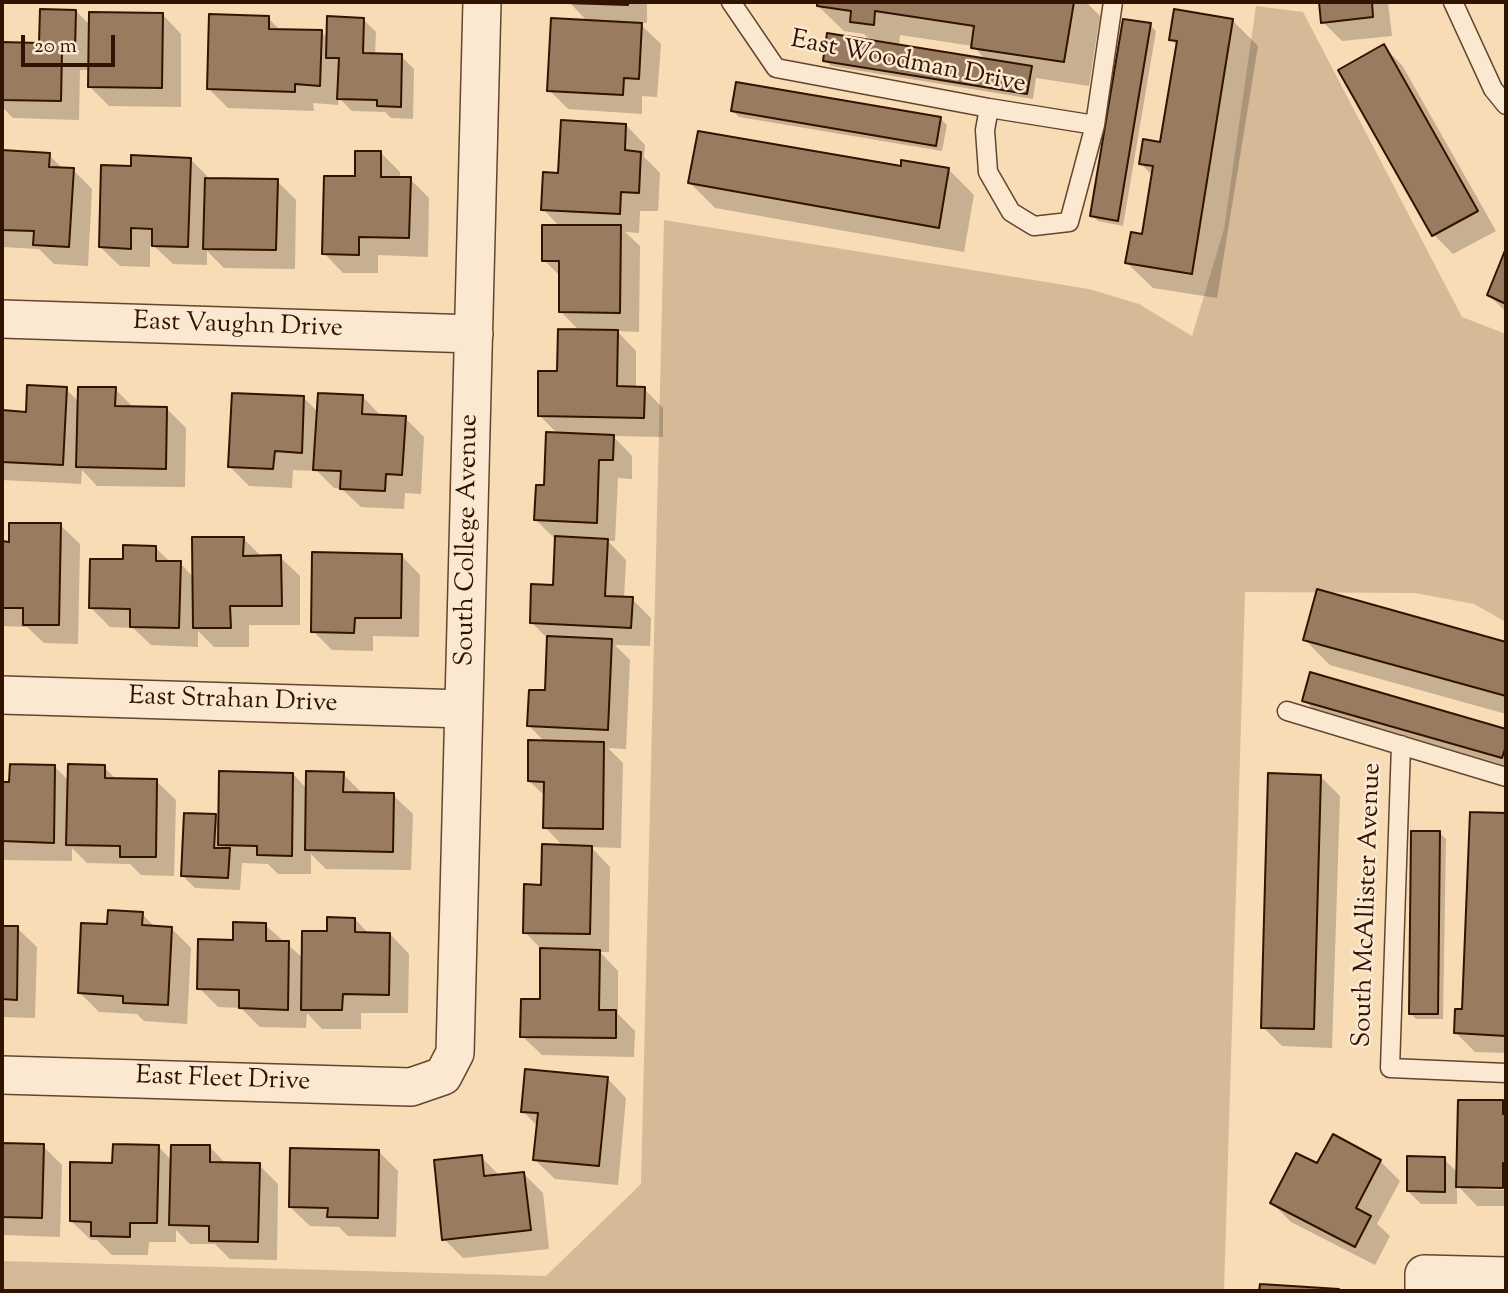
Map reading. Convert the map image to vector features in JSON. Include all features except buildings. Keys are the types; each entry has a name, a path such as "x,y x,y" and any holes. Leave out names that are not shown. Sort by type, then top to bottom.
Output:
{"street":[{"name":"South College Avenue","path":"443,1076 455,1053 482,2"},
{"name":"East Vaughn Drive","path":"2,319 474,334"},
{"name":"East Strahan Drive","path":"2,695 464,709"},
{"name":"East Fleet Drive","path":"2,1075 411,1087 443,1076"},
{"path":"1424,1282 1506,1276"}],"lane":[{"path":"989,108 985,130 988,172 1012,212 1034,226 1069,222 1095,125 1113,2"},
{"path":"1453,2 1493,89 1506,105"},
{"name":"East Woodman Drive","path":"734,7 776,68 1095,125"},
{"path":"1287,711 1506,778"},
{"name":"South McAllister Avenue","path":"1401,745 1390,1068 1506,1073"}],"shaded area":[{"path":"1256,6 1303,12 1462,317 1506,334 1506,622 1474,604 1415,593 1245,592 1224,1291 2,1291 2,1261 546,1276 641,1184 664,220 1089,289 1139,304 1192,336 1224,229"}]}
